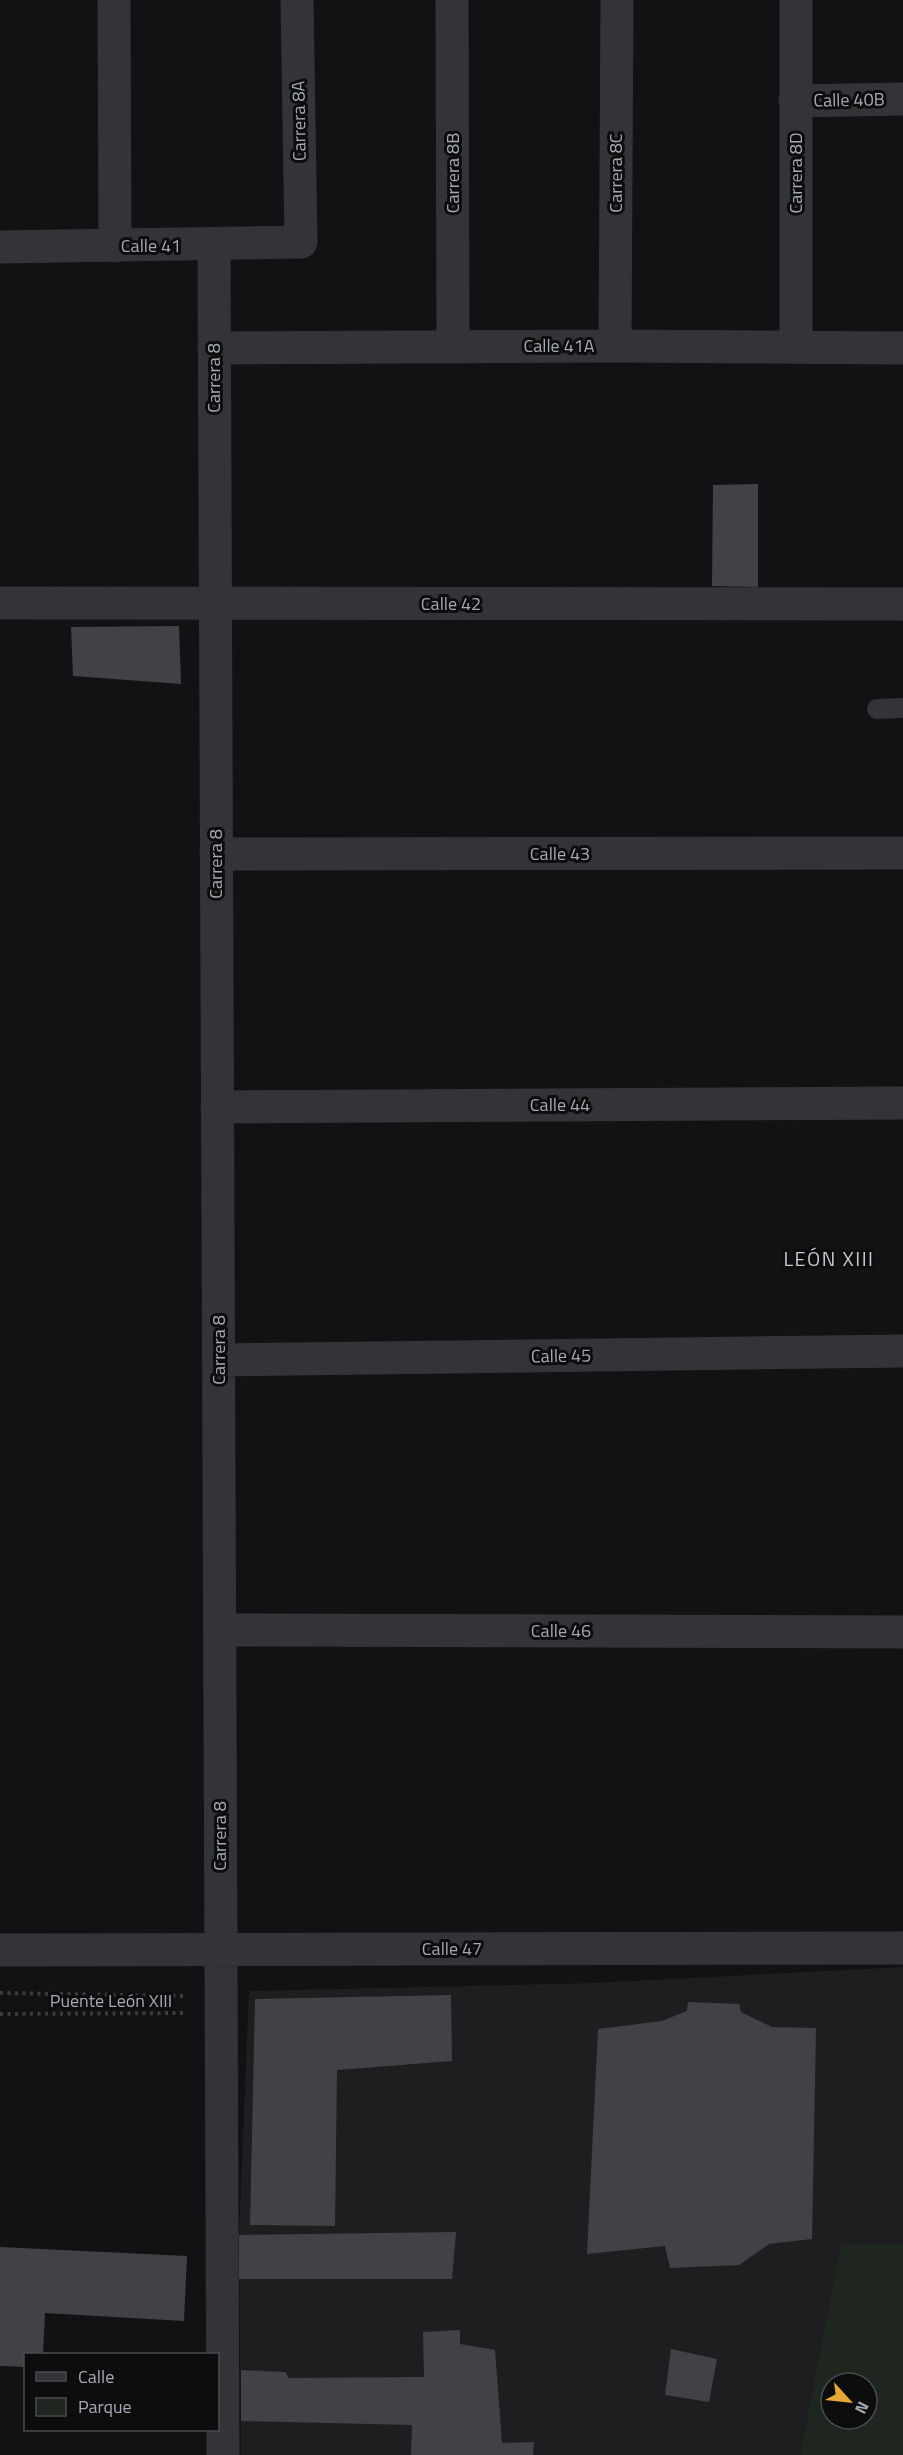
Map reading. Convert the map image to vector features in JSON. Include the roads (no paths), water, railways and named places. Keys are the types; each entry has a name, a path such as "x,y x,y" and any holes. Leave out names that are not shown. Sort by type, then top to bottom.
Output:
{"street":[{"path":"114,0 115,246"},
{"name":"Carrera 8A","path":"297,0 301,242"},
{"name":"Carrera 8B","path":"452,0 453,347"},
{"name":"Carrera 8C","path":"615,346 617,0"},
{"name":"Carrera 8D","path":"795,0 796,347"},
{"name":"Calle 40B","path":"795,101 903,99"},
{"name":"Calle 41","path":"0,247 301,242"},
{"name":"Carrera 8","path":"214,245 223,2455"},
{"name":"Calle 41A","path":"214,348 615,346 903,348"},
{"name":"Calle 42","path":"0,603 903,604"},
{"name":"Calle 43","path":"216,854 903,853"},
{"name":"Calle 44","path":"217,1107 903,1103"},
{"name":"Calle 45","path":"219,1360 903,1351"},
{"name":"Calle 46","path":"220,1629 903,1632"},
{"name":"Calle 47","path":"0,1950 903,1948"}],"lane":[{"path":"877,709 903,708"}],"district":[{"name":"LEÓN XIII","path":"829,1259"}]}
